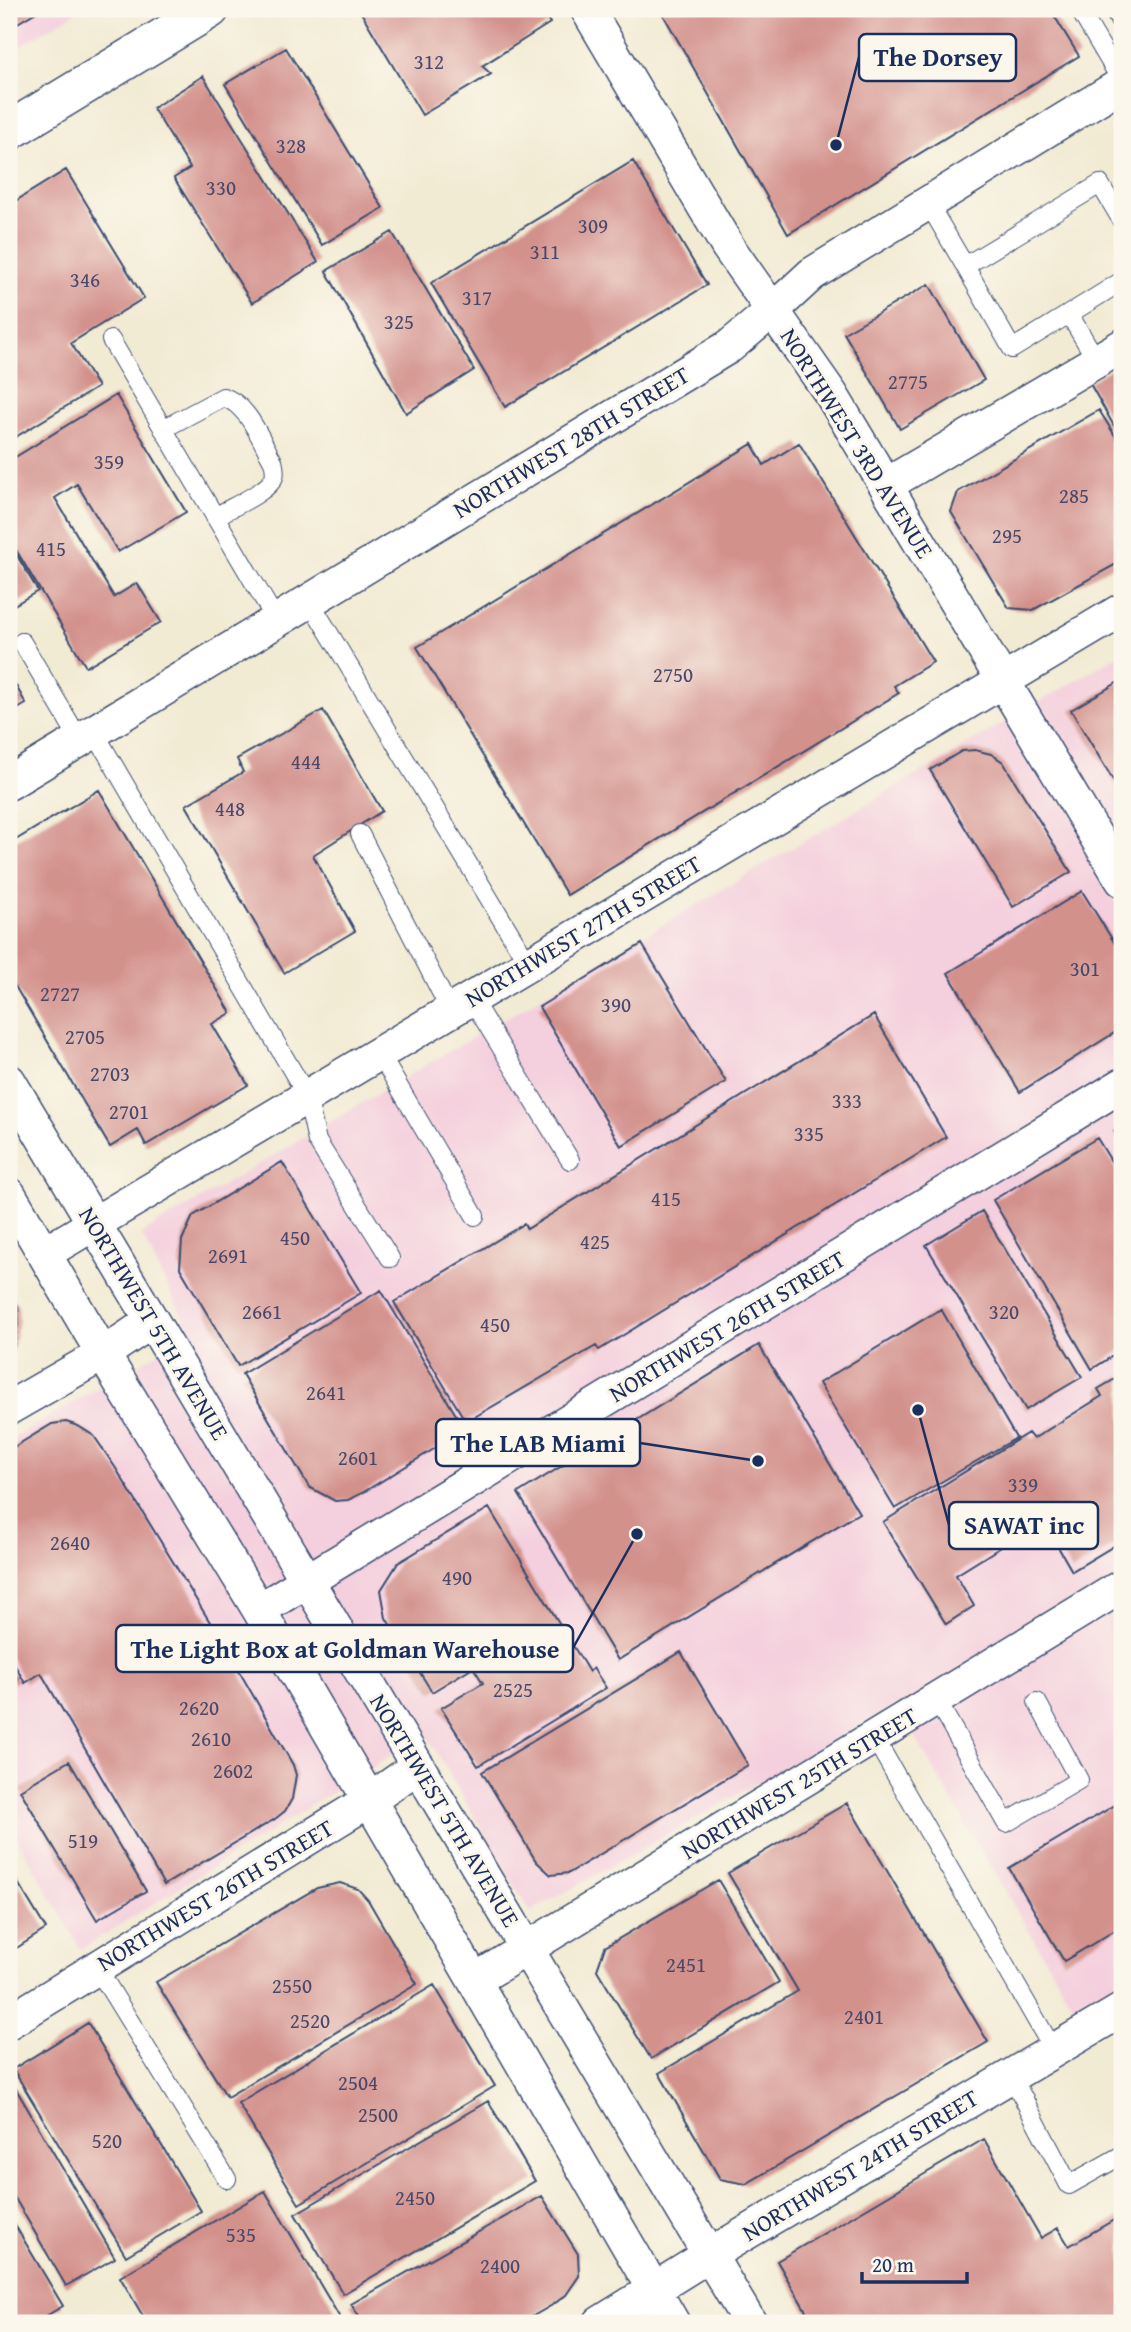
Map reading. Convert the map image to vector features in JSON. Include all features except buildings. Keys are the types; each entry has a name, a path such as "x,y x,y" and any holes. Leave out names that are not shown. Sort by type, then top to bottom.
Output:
{"street":[{"path":"9,131 210,9"},
{"name":"NORTHWEST 3RD AVENUE","path":"587,9 729,247 831,394 1122,880"},
{"name":"NORTHWEST 28TH STREET","path":"9,783 730,346 812,274 1122,83"},
{"path":"886,485 1110,353"},
{"name":"NORTHWEST 27TH STREET","path":"45,1253 1122,610"},
{"name":"NORTHWEST 5TH AVENUE","path":"9,1081 750,2323"},
{"name":"NORTHWEST 26TH STREET","path":"259,1610 1122,1085"},
{"path":"9,1194 259,1610 673,2323"},
{"path":"9,1408 103,1354 152,1321"},
{"name":"NORTHWEST 25TH STREET","path":"475,1980 1122,1586"},
{"name":"NORTHWEST 26TH STREET","path":"9,2022 370,1800 418,1766"},
{"name":"NORTHWEST 24TH STREET","path":"600,2323 709,2255 1122,2010"}],"lane":[{"path":"1079,9 1122,83"},
{"path":"965,266 1100,184 1122,221"},
{"path":"928,202 1012,349 1122,281"},
{"path":"1069,314 1110,353"},
{"path":"111,341 276,620"},
{"path":"163,429 223,397 233,400 241,407 273,460 276,470 274,480 267,487 215,517"},
{"path":"309,600 528,963"},
{"path":"22,642 86,734 307,1096 317,1141 390,1258"},
{"path":"360,834 460,1004 570,1160"},
{"path":"379,1053 475,1216"},
{"path":"936,1699 1006,1823 1079,1780 1037,1702"},
{"path":"874,1737 1054,2051"},
{"path":"97,1968 227,2179"},
{"path":"1011,2076 1069,2185 1122,2155"}],"shaded area":[{"path":"9,9 82,9 9,52"},
{"path":"1122,653 1122,1992 1080,2018 896,1705 530,1912 426,1734 81,1949 9,1825 9,1441 191,1333 141,1234"}],"place":[{"name":"The Dorsey","path":"836,145"},
{"name":"SAWAT inc","path":"918,1410"},
{"name":"The LAB Miami","path":"758,1461"},
{"name":"The Light Box at Goldman Warehouse","path":"637,1534"}]}
